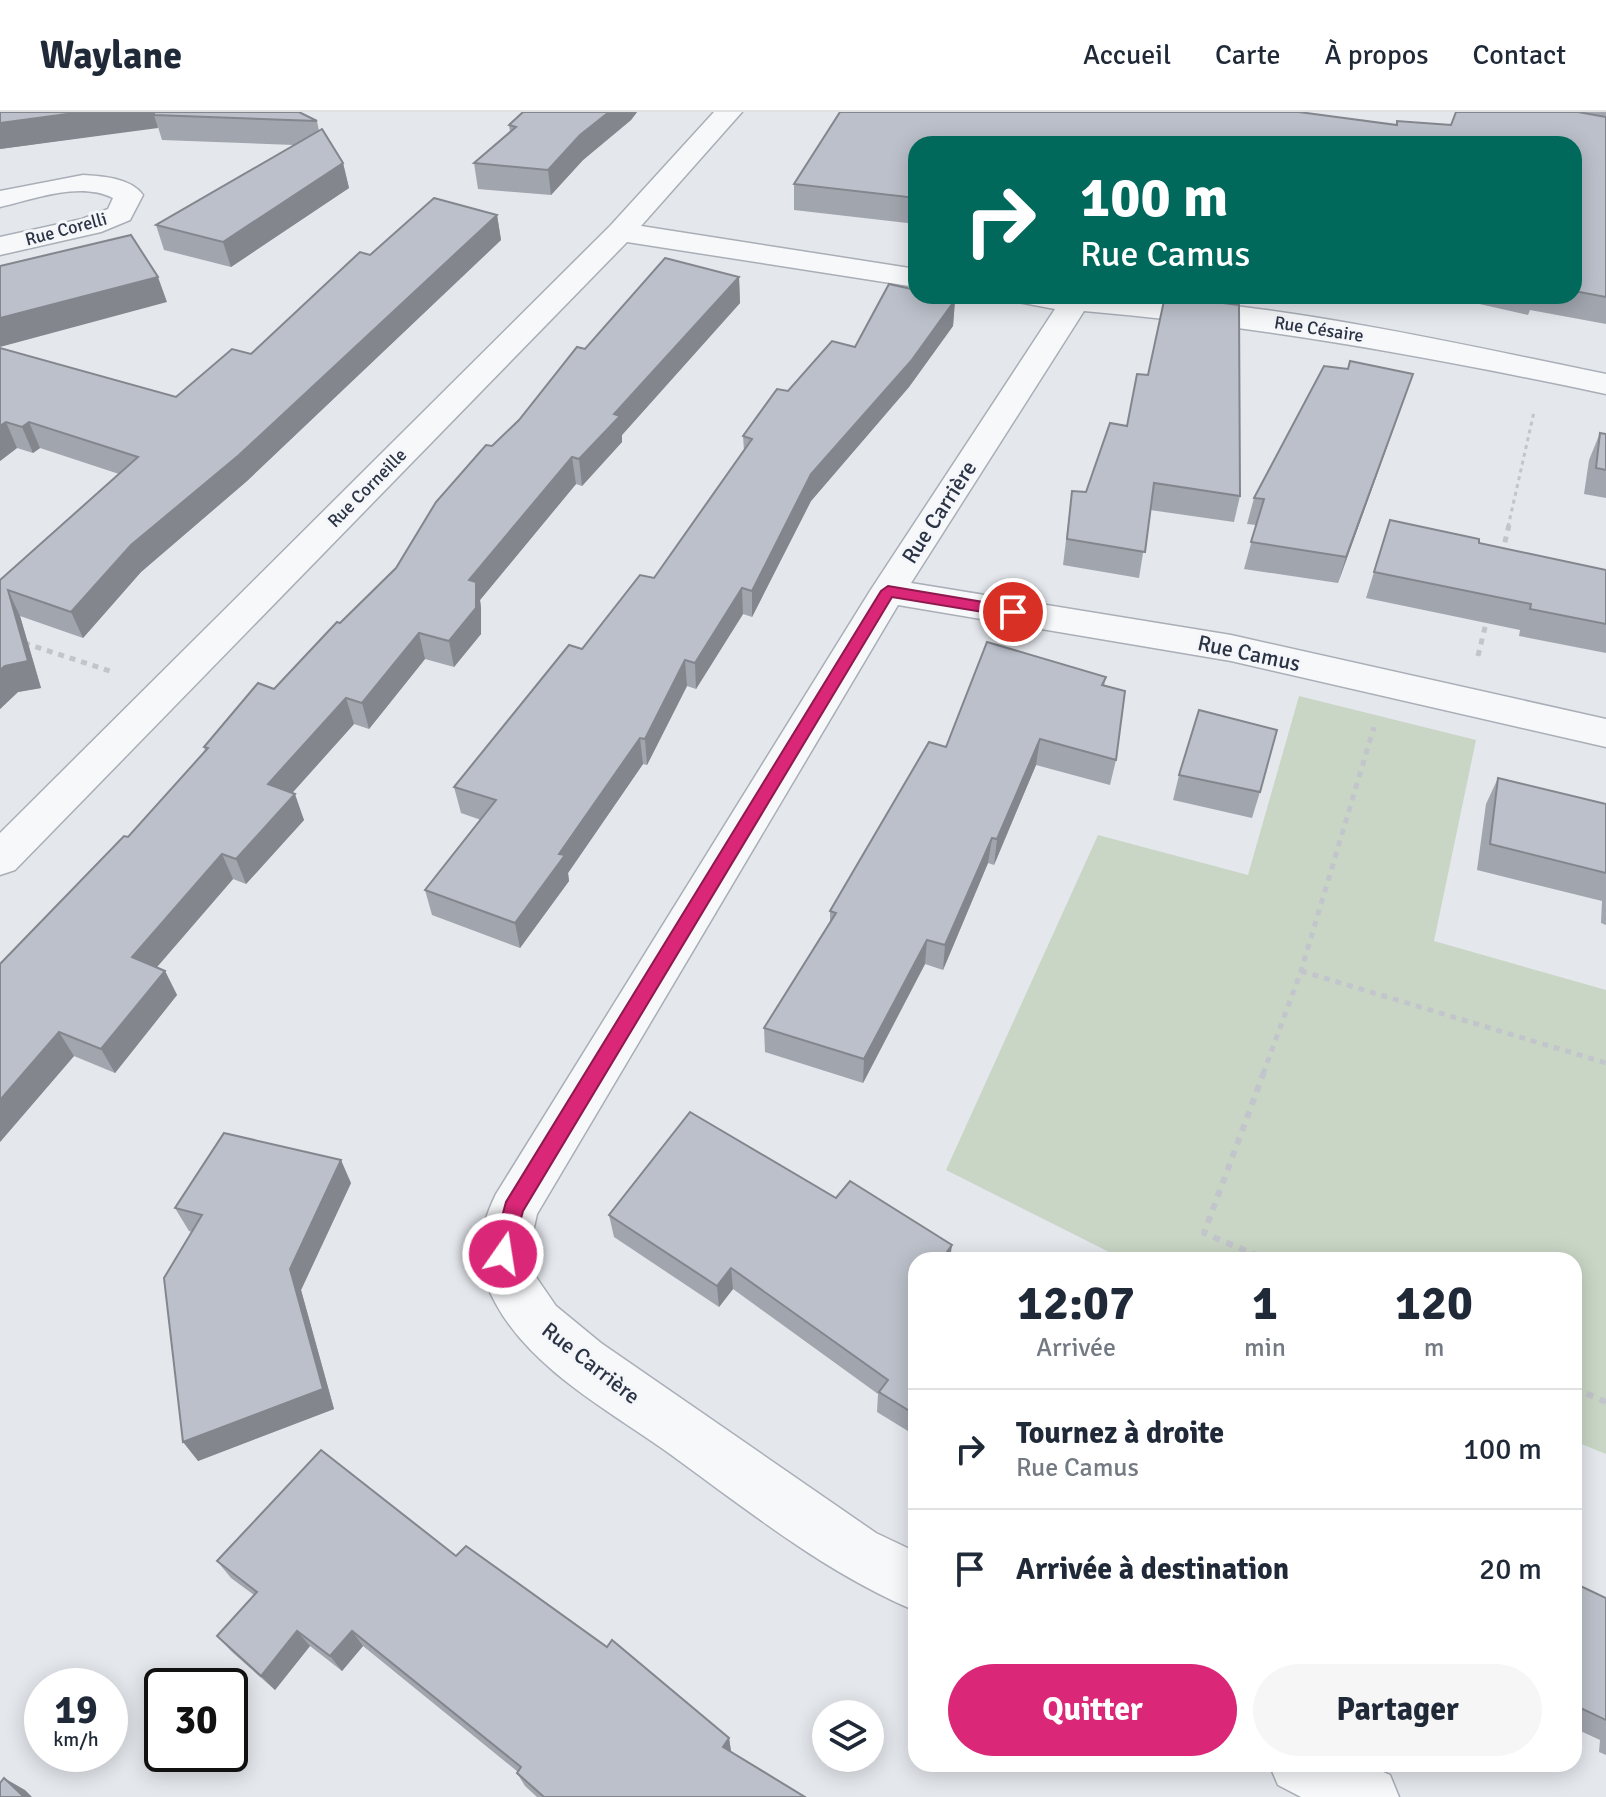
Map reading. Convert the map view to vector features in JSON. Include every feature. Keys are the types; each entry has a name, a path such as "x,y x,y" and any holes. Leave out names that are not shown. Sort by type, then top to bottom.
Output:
{"street":[{"name":"Rue Corneille","path":"0,859 620,232 729,112"},
{"name":"Rue Corelli","path":"0,199 73,183 113,184 129,195 120,214 91,226 0,246"},
{"path":"620,232 908,277"},
{"name":"Rue Carrière","path":"908,1578 856,1553 582,1360 538,1323 514,1288 503,1254 513,1209 888,591 1073,304"},
{"name":"Rue Césaire","path":"1090,304 1198,311 1389,340 1606,384"},
{"name":"Rue Camus","path":"888,591 1231,648 1606,733"},
{"path":"1316,1772 1368,1797"}],"path":[{"path":"1499,565 1544,371"},
{"path":"1468,700 1489,610"},
{"path":"15,640 166,690"},
{"path":"1249,1252 1204,1233 1301,971 1387,684"},
{"path":"1301,971 1606,1063"},
{"path":"1582,1392 1606,1402"}],"green space":[{"path":"1299,696 1476,740 1434,941 1606,990 1606,1454 1582,1444 1582,1252 1109,1252 946,1170 1098,835 1248,875"}],"building":[{"path":"0,112 82,112 0,123"},
{"path":"154,112 299,112 317,121 154,115"},
{"path":"523,112 609,112 580,135 548,170 474,163 516,127 509,125"},
{"path":"840,112 1299,112 1397,125 1397,121 1451,125 1456,112 1578,112 1606,117 1606,297 1582,292 1582,136 908,136 908,197 794,184"},
{"path":"322,129 343,163 223,242 156,225"},
{"path":"434,198 497,215 239,455 131,545 71,612 8,590 28,661 0,670 0,580 138,457 29,422 22,427 6,422 0,426 0,348 176,397 232,349 251,354 360,252 370,255"},
{"path":"131,235 158,277 0,318 0,266"},
{"path":"665,258 739,277 614,414 620,416 579,459 572,457 469,580 476,582 476,608 449,641 419,633 362,703 346,698 268,784 295,794 236,859 222,854 132,957 165,971 101,1049 59,1032 0,1100 0,964 124,836 128,837 208,748 204,747 258,683 274,689 337,622 340,623 396,568 436,502 486,445 492,446 519,420 577,347 585,349"},
{"path":"889,284 908,288 908,304 952,304 911,361 811,474 752,591 742,588 695,663 685,660 645,739 640,738 559,854 565,855 515,923 425,890 496,800 454,787 569,645 582,649 640,575 654,578 752,439 743,436 777,389 788,391 832,341 855,347"},
{"path":"1163,304 1239,305 1240,496 1154,483 1145,552 1067,539 1072,491 1086,492 1110,423 1127,426 1137,374 1148,375"},
{"path":"1350,361 1413,374 1346,557 1251,542 1264,499 1254,498 1324,366 1348,369"},
{"path":"1600,433 1606,434 1606,470 1596,468"},
{"path":"1390,520 1606,570 1606,624 1530,609 1531,604 1374,572"},
{"path":"987,642 1106,677 1102,685 1125,691 1116,760 1040,739 997,839 992,838 945,945 927,940 864,1059 764,1028 836,913 830,911 929,742 946,747"},
{"path":"1199,710 1277,730 1260,792 1179,775"},
{"path":"1498,778 1606,804 1606,873 1490,844"},
{"path":"690,1112 836,1198 850,1181 952,1245 947,1252 908,1252 908,1410 879,1392 888,1380 731,1268 717,1286 609,1215"},
{"path":"224,1133 341,1160 290,1269 323,1389 183,1442 164,1278 202,1215 175,1208"},
{"path":"321,1450 456,1556 466,1546 607,1647 612,1640 729,1738 723,1747 805,1797 544,1797 517,1773 521,1767 352,1631 330,1656 297,1631 261,1676 217,1636 257,1592 217,1561"},
{"path":"1582,1587 1606,1598 1606,1720 1582,1709"},
{"path":"4,1778 24,1797 0,1797 0,1783"}],"route":[{"path":"503,1254 513,1209 888,591 1013,612"}]}
